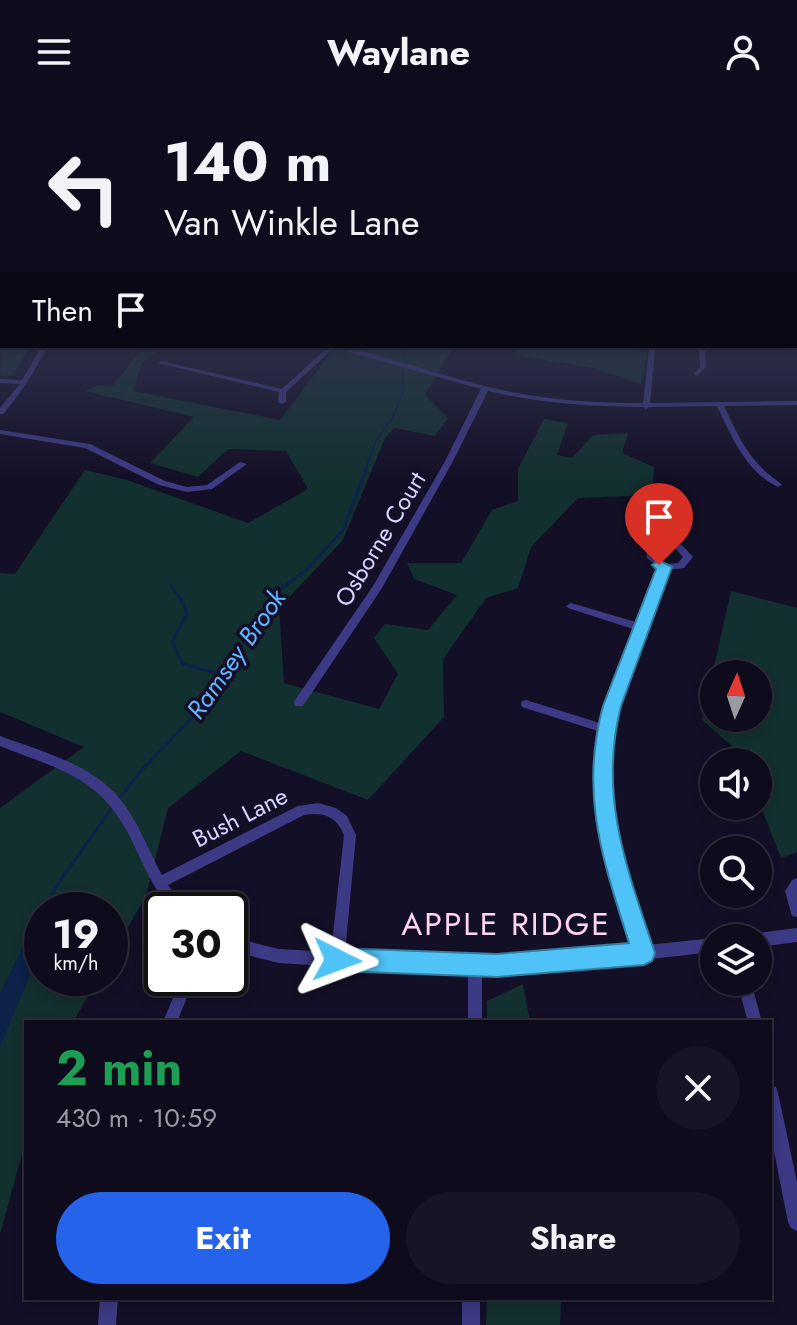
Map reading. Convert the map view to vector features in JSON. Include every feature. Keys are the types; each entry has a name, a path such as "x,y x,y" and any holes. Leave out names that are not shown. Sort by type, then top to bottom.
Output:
{"street":[{"path":"0,412 33,367"},
{"path":"178,367 283,391"},
{"path":"282,402 283,391 309,367"},
{"path":"412,367 485,389 569,402 646,407 797,403"},
{"path":"646,407 650,367"},
{"path":"697,374 703,367"},
{"path":"0,381 25,382"},
{"name":"Osborne Court","path":"299,703 377,588 448,463 485,389"},
{"path":"720,405 748,462 761,475 778,485"},
{"path":"0,432 87,446 162,483 187,490 209,487 243,464"},
{"path":"644,953 609,844 601,778 606,729 665,567"},
{"path":"571,606 642,628"},
{"path":"526,704 606,729"},
{"path":"0,741 85,777 101,787 124,815 165,892"},
{"name":"Bush Lane","path":"158,883 302,810 313,807 333,811 347,825 350,835 337,960"},
{"path":"797,884 792,891 797,911"},
{"path":"772,938 797,935"},
{"path":"248,948 279,956 475,965 551,963 700,947"},
{"path":"475,965 475,1020"},
{"path":"171,1020 181,996"},
{"path":"748,996 754,1020"},
{"path":"772,1103 797,1222"},
{"path":"107,1325 109,1300"},
{"path":"471,1300 471,1325"}],"green space":[{"path":"0,367 18,367 13,375 0,376"},
{"path":"128,367 141,367 133,391 280,420 320,367 442,367 425,395 448,418 435,436 394,428 385,438 343,540 279,608 284,683 379,709 398,674 374,638 385,624 428,630 457,595 414,579 407,563 461,563 492,510 518,501 518,469 544,419 568,423 557,455 572,458 593,435 628,433 622,453 654,467 652,495 578,498 531,547 518,588 486,598 443,659 444,717 368,800 241,751 168,808 147,892 144,892 144,899 128,927 128,892 24,892 24,996 88,996 74,1020 24,1020 24,1147 0,1234 0,808 84,747 0,712 0,573 15,574 85,470 127,480 248,523 308,489 286,451 228,449 198,477 150,463 194,417 85,391 98,385 113,386"},
{"path":"587,367 644,367 641,384"},
{"path":"731,591 797,608 797,852 781,858 766,820 772,820 772,748 734,748 716,732 772,732 772,660 715,660"},
{"path":"523,984 530,1020 487,1020 487,1001"},
{"path":"487,1300 561,1300 560,1325 486,1325"}],"water":[{"path":"24,944 24,989 0,1047 0,993"}],"waterway":[{"name":"Ramsey Brook","path":"365,471 376,441 394,415 403,392 404,367"},
{"name":"Ramsey Brook","path":"222,675 276,593 307,569 343,530 366,469"},
{"path":"170,585 183,602 187,614 172,642 183,664 222,675"},
{"name":"Ramsey Brook","path":"118,800 140,772 208,701 222,675"},
{"name":"Ramsey Brook","path":"54,892 113,806"}],"district":[{"name":"APPLE RIDGE","path":"506,924"}],"route":[{"path":"337,960 437,966 497,965 551,963 644,953 618,881 604,815 601,778 603,748 612,706 665,567 659,565"}]}
